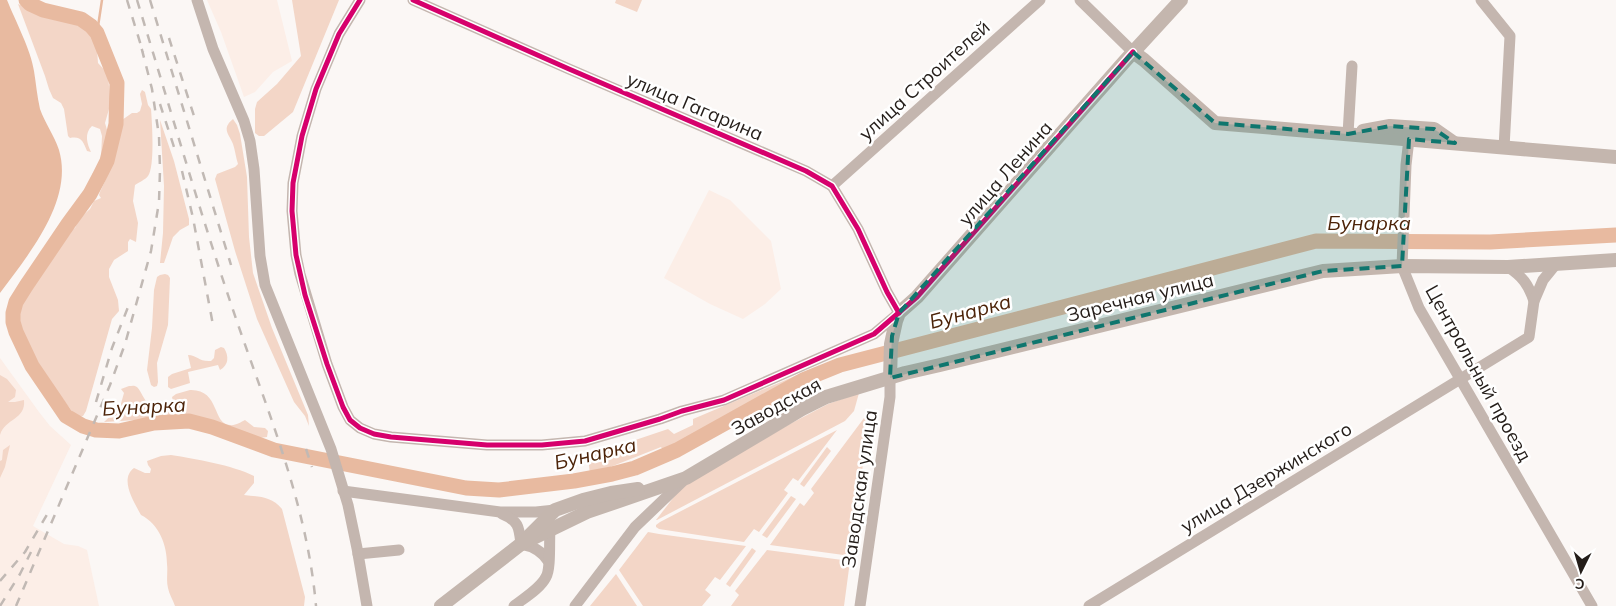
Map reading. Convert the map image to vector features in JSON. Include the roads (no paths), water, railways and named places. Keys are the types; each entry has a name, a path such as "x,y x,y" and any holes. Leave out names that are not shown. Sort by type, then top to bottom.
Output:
{"main road":[{"name":"улица Ленина","path":"899,313 917,297 1133,52 1182,0"},
{"path":"1133,52 1215,123 1616,157"},
{"path":"1348,134 1390,126 1416,128 1434,130 1455,143"},
{"path":"1402,260 1508,267 1616,260"},
{"name":"Заречная улица","path":"890,372 905,372 940,366 1323,271 1402,260"},
{"path":"890,372 892,336 899,313"},
{"name":"Заводская","path":"586,510 666,486 686,478 818,401 890,372"},
{"path":"441,606 521,544 555,510 586,510"},
{"path":"521,544 586,510"}],"street":[{"path":"197,0 213,48 244,121 250,141 254,169 260,256 265,285 331,449 358,554 367,606"},
{"path":"360,0 339,34 316,89 302,136 293,183 292,211 296,255 300,274 327,364 343,407 350,420 360,428 374,434 391,437 487,445 542,445 585,441 724,400 874,334 899,313"},
{"name":"улица Гагарина","path":"413,0 806,170 832,186 858,229 887,292 899,313"},
{"name":"улица Строителей","path":"832,186 1040,0"},
{"path":"1080,0 1133,52"},
{"path":"1481,0 1510,36 1504,148"},
{"path":"1348,134 1352,66"},
{"name":"Центральный проезд","path":"1409,140 1406,165 1402,260 1420,308 1592,606"},
{"path":"1534,301 1543,280 1556,264"},
{"path":"1508,267 1528,285 1534,301"},
{"name":"улица Дзержинского","path":"1089,606 1529,337 1534,301"},
{"name":"Заводская улица","path":"860,606 890,396 890,372"},
{"path":"575,606 635,527 686,478"},
{"path":"343,491 500,512 555,510"},
{"path":"500,512 517,522 521,544 542,553 548,561"},
{"path":"514,606 540,586 546,577 549,567 550,530"},
{"path":"358,554 398,550"}],"waterway":[{"name":"Бунарка","path":"26,0 43,10 81,19 91,26 97,33 117,83 116,124 107,161 90,194 16,302 13,313 16,332 32,366 66,416 83,426 96,430 119,431 154,423 189,421 212,427 274,450 466,488 499,490 574,481 635,468 677,450 803,380 840,365 1316,241 1490,242 1616,235"},
{"path":"97,33 102,0"}],"railway":[{"path":"127,0 143,52"},
{"path":"137,0 218,266 294,490 304,528 316,606"},
{"path":"150,0 231,265"},
{"path":"169,38 194,116"},
{"path":"16,606 110,385 125,344 151,251 159,202 159,136 152,89 141,46"},
{"path":"160,104 174,147"},
{"path":"182,171 193,218 213,325"},
{"path":"96,402 112,348 130,302"},
{"path":"306,449 312,467"},
{"path":"0,581 25,552 48,513"},
{"path":"0,606 31,552"}]}
